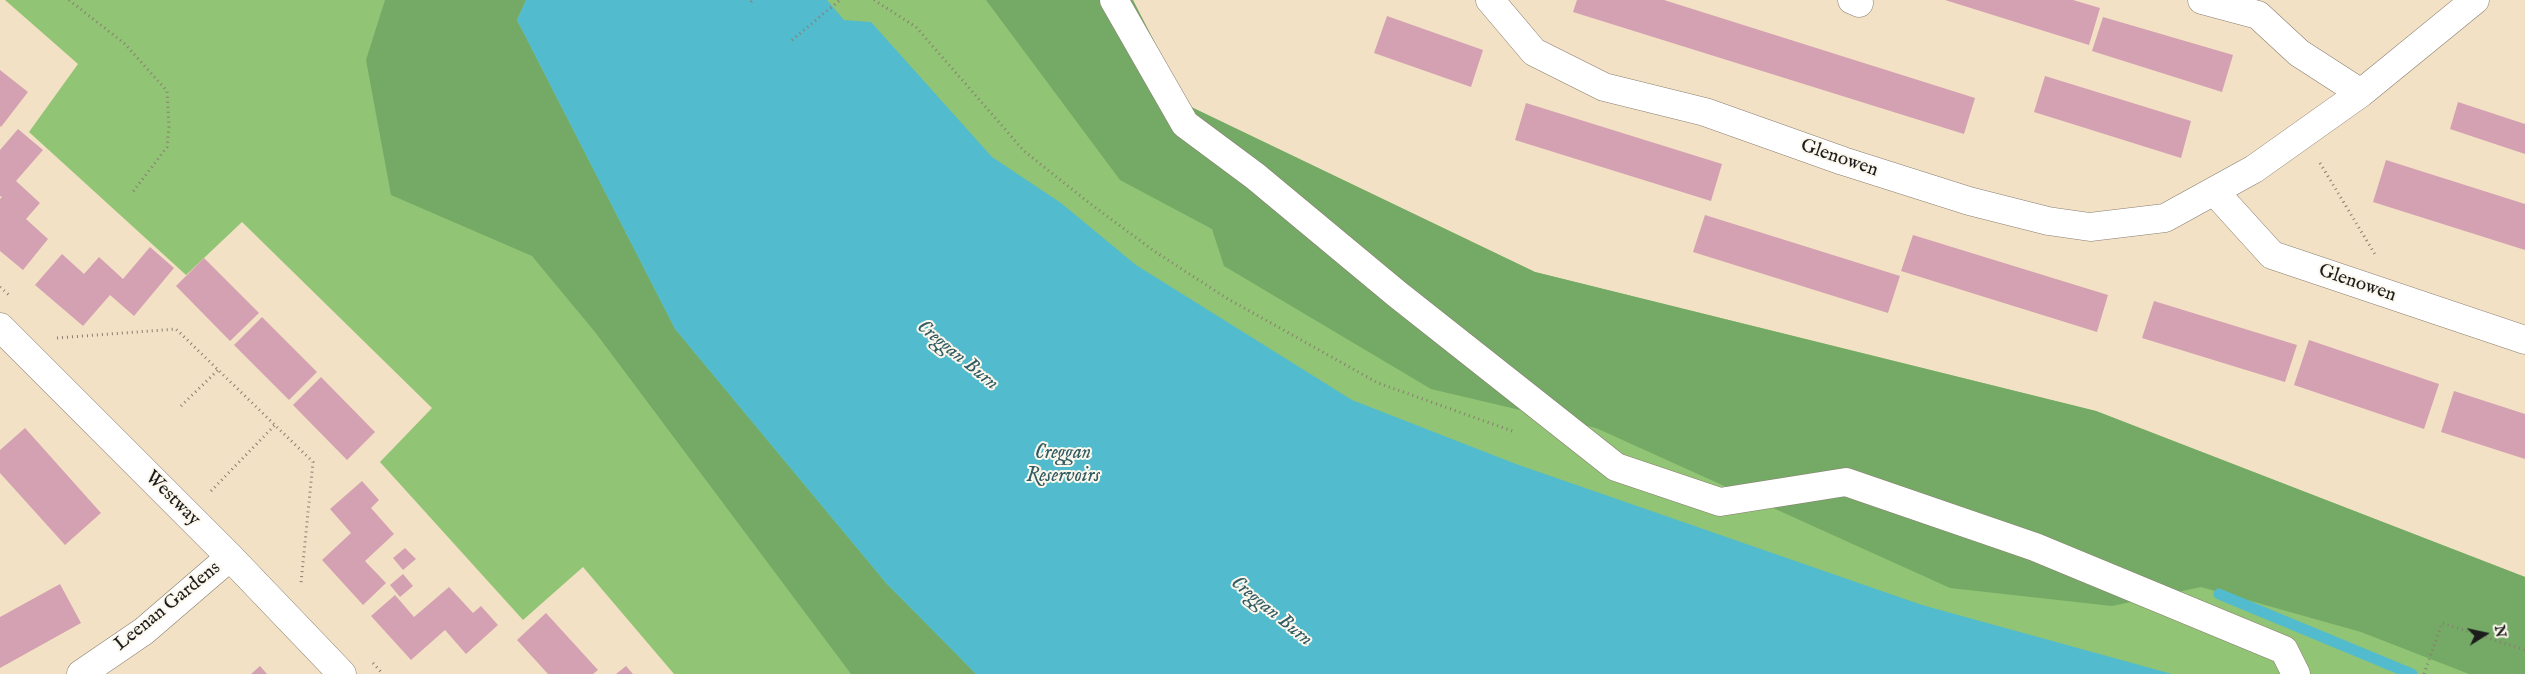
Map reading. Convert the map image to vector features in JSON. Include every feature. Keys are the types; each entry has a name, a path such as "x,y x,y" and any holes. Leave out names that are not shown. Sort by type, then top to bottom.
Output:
{"street":[{"path":"1114,0 1185,124 1255,176 1397,294 1616,467 1720,502 1846,482 2035,547 2284,650 2296,674"},
{"name":"Glenowen","path":"1490,0 1534,52 1604,87 1705,112 1842,161 1969,201 2048,220 2090,227 2165,218 2254,169 2361,93 2476,0"},
{"path":"2202,0 2258,15 2299,53 2361,93"},
{"name":"Glenowen","path":"2214,191 2272,255 2525,340"},
{"name":"Westway","path":"0,327 230,557 342,674"},
{"name":"Leenan Gardens","path":"81,674 144,631 230,557"}],"path":[{"path":"69,0 126,44 167,91 169,126 167,147 132,193"},
{"path":"792,40 840,0"},
{"path":"874,0 916,27 1024,151 1154,251 1228,299 1378,383 1524,435"},
{"path":"2302,134 2403,299"},
{"path":"0,286 13,300"},
{"path":"54,338 176,329 313,462 300,585 293,578"},
{"path":"181,406 218,370"},
{"path":"209,493 275,425"},
{"path":"2424,674 2442,623 2525,650"},
{"path":"370,660 383,674"}],"green space":[{"path":"5,0 1131,0 1187,105 1535,272 2096,411 2525,577 2525,674 674,674 583,567 523,620 380,462 432,408 242,222 186,275 29,132 78,64"},
{"path":"385,0 526,0 517,20 675,329 886,583 976,674 851,674 595,332 532,256 391,195 366,60"},
{"path":"986,0 1133,0 1187,105 1535,272 2096,411 2525,577 2525,674 2469,674 2361,632 2201,587 2112,606 1950,588 1596,428 1431,389 1224,266 1212,229 1120,180"}],"water":[{"name":"Creggan Reservoirs","path":"526,0 827,0 844,20 871,22 992,157 1061,203 1136,265 1352,400 1516,464 1922,605 2172,674 976,674 886,583 675,329 517,20"}],"building":[{"path":"1577,0 1664,0 1975,98 1964,134 1573,12"},
{"path":"1945,0 2073,0 2100,8 2089,45"},
{"path":"1387,16 1483,50 1471,87 1374,53"},
{"path":"2103,17 2233,55 2222,92 2092,51"},
{"path":"0,70 28,92 1,127 0,126"},
{"path":"2045,76 2191,121 2181,158 2034,112"},
{"path":"2458,102 2525,124 2525,154 2450,129"},
{"path":"1526,103 1722,164 1711,201 1515,140"},
{"path":"18,129 43,150 16,181 40,203 26,219 48,239 23,270 0,251 0,199 2,197 0,196 0,150"},
{"path":"2386,160 2525,204 2525,250 2373,202"},
{"path":"1705,215 1900,276 1888,313 1693,252"},
{"path":"1913,235 2108,295 2097,332 1901,271"},
{"path":"150,247 174,268 134,316 110,295 83,326 35,285 62,254 84,274 99,257 123,279"},
{"path":"204,258 259,313 230,341 176,286"},
{"path":"2154,301 2297,345 2285,382 2142,338"},
{"path":"262,317 317,372 289,400 234,345"},
{"path":"2309,340 2439,384 2424,429 2294,385"},
{"path":"321,377 375,432 347,460 293,405"},
{"path":"2454,391 2525,414 2525,459 2441,432"},
{"path":"25,428 101,513 65,545 0,473 0,450"},
{"path":"362,481 379,500 371,508 394,534 365,561 386,583 363,605 322,560 351,533 330,509"},
{"path":"405,548 416,559 403,570 393,558"},
{"path":"403,574 413,586 400,597 390,585"},
{"path":"60,584 81,623 0,668 0,617"},
{"path":"449,587 473,613 481,606 498,625 466,654 445,630 411,660 371,616 395,595 414,617"},
{"path":"546,613 598,670 593,674 548,674 517,640"},
{"path":"260,666 267,674 251,674"},
{"path":"626,666 633,674 616,674"}],"waterway":[{"path":"2219,594 2412,674"}],"water label":[{"name":"Creggan Burn","path":"957,356"},
{"name":"Creggan Burn","path":"1271,612"}]}
